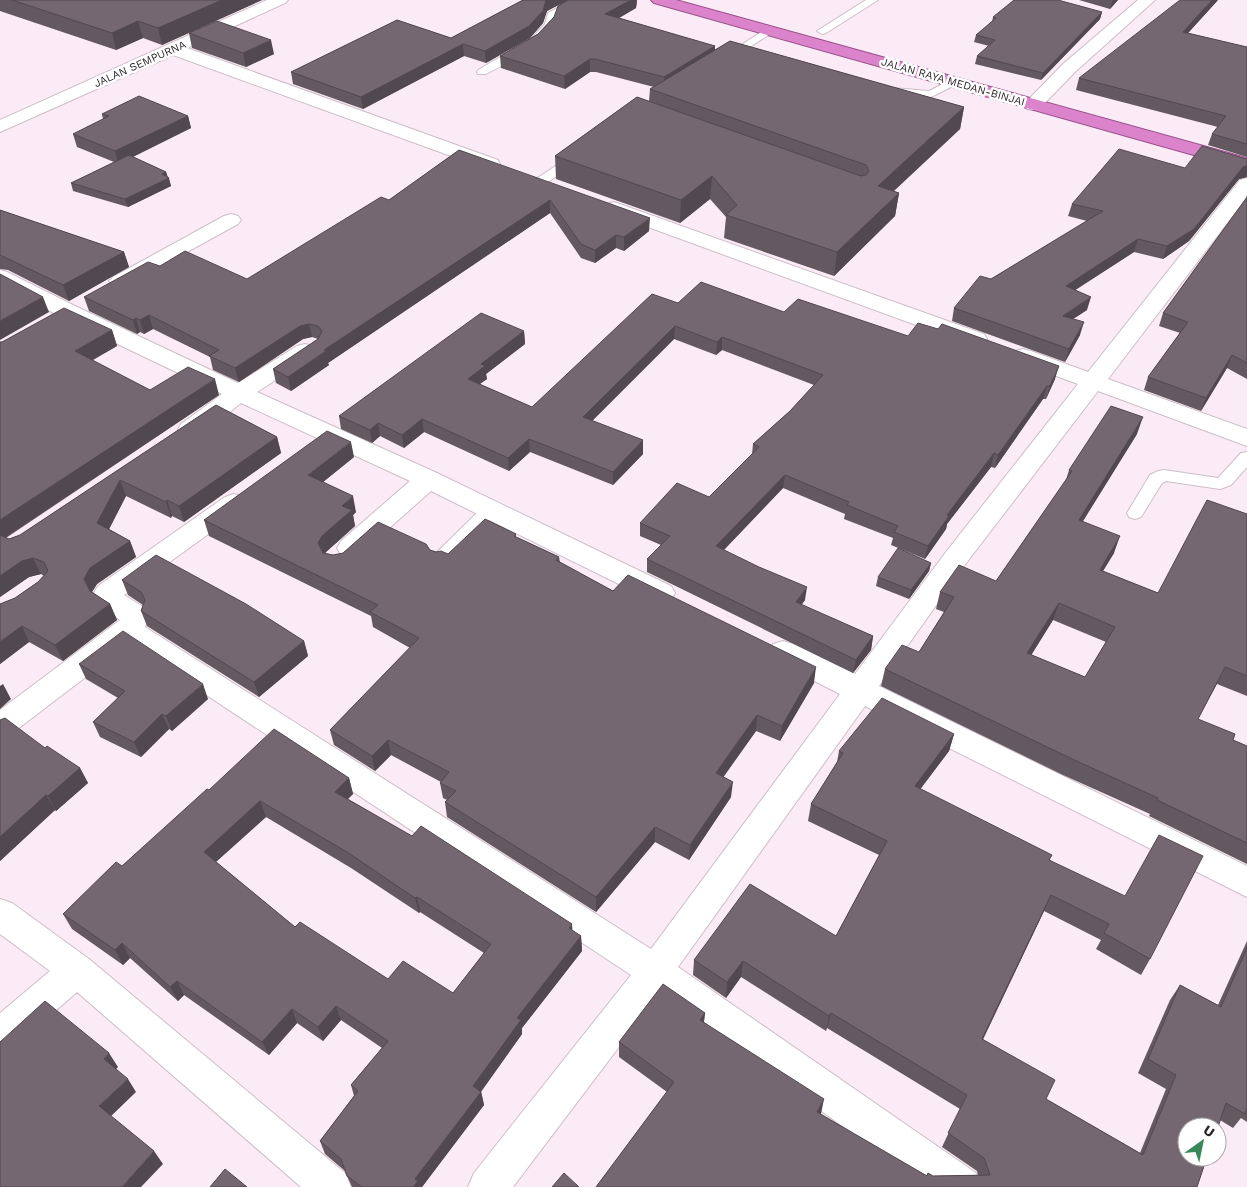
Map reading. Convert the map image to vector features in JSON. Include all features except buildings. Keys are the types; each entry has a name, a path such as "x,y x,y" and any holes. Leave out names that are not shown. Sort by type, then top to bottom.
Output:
{"highway":[{"name":"JALAN RAYA MEDAN-BINJAI","path":"659,0 953,82 1038,99 1247,148"},
{"name":"JALAN RAYA MEDAN-BINJAI","path":"707,0 822,31 1247,164"}],"street":[{"name":"JALAN SEMPURNA","path":"0,127 280,0"},
{"path":"1038,99 1147,0"},
{"path":"1107,14 1124,19"},
{"path":"173,49 534,179"},
{"path":"488,1187 655,971 955,559 1247,184"},
{"path":"597,202 1247,438"},
{"path":"76,307 231,220"},
{"path":"0,276 76,307 239,394 428,479 682,603"},
{"path":"170,442 312,346"},
{"path":"305,451 328,434"},
{"path":"336,560 428,479"},
{"path":"0,726 128,630 134,622 135,615 108,598 106,596 108,593 252,490"},
{"path":"128,630 655,971 921,1160 962,1187"},
{"path":"762,642 1247,882"},
{"path":"0,914 77,970 331,1187"},
{"path":"0,1036 77,970"}],"lane":[{"path":"482,72 535,42 548,29 552,22 552,16 579,0"},
{"path":"822,31 873,0"},
{"path":"717,63 769,30"},
{"path":"741,48 760,54"},
{"path":"883,89 916,94 932,94 953,82"},
{"path":"534,179 588,148"},
{"path":"1135,513 1156,479 1164,475 1220,484 1226,481 1247,457"},
{"path":"438,560 491,509"}]}
